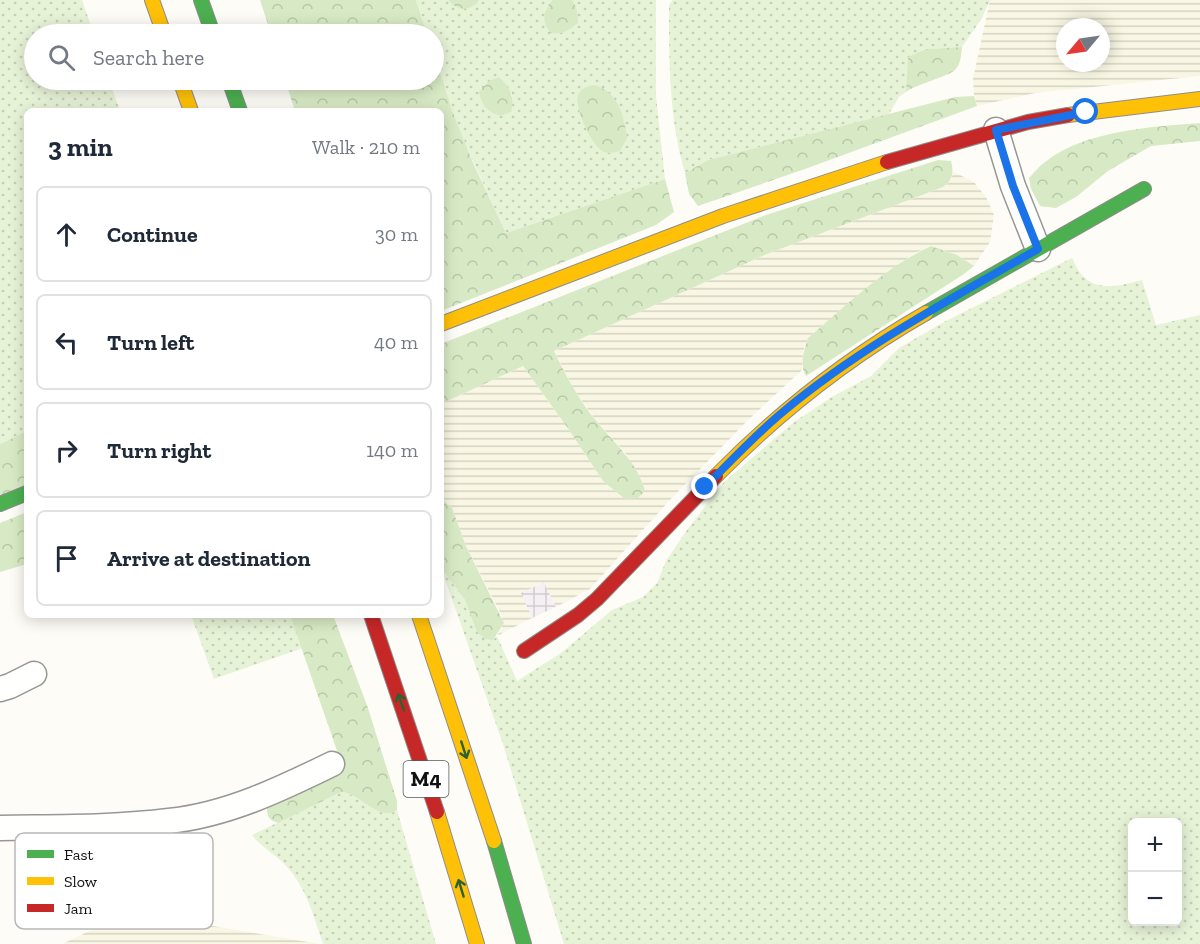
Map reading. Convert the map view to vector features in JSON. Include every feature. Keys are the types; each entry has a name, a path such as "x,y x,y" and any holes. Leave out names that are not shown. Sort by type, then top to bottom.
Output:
{"main road":[{"path":"152,0 160,24"},
{"path":"201,0 209,24"},
{"path":"184,90 190,108"},
{"path":"233,90 239,108"},
{"path":"444,323 723,216 910,154 996,130 1086,112 1200,99"},
{"path":"524,651 578,615 597,599 752,440 786,410 887,336 1144,189"},
{"path":"0,504 24,494"},
{"name":"M4","path":"372,618 444,833 477,944"},
{"name":"M4","path":"420,618 492,835 524,944"}],"street":[{"path":"996,130 1013,186 1038,249"},
{"path":"0,689 34,674"},
{"path":"0,828 82,827 170,821 208,814 286,787 332,764"}],"shaded area":[{"path":"990,0 1200,0 1200,76 1035,93 977,106 973,79"},
{"path":"954,172 974,182 986,197 994,215 990,242 974,266 957,255 931,246 915,253 879,278 808,338 803,351 802,370 747,421 668,502 590,589 556,607 544,582 521,593 532,618 497,636 502,628 502,616 466,546 452,508 444,501 444,403 523,366 603,481 627,455 597,422 575,391 554,351 767,254 943,187 949,182"},
{"path":"544,582 556,607 532,618 520,593"},
{"path":"213,926 320,944 62,944 93,929 213,929"}],"green space":[{"path":"0,0 82,0 90,24 24,24 24,90 113,90 119,108 24,108 24,432 0,444"},
{"path":"260,0 416,0 424,24 268,24"},
{"path":"416,0 448,0 451,3 479,2 480,0 552,0 545,10 578,11 572,0 656,0 656,96 665,179 506,233 444,88 444,24 424,24","holes":["499,77 512,94 510,112 501,116 495,114"]},
{"path":"448,0 480,0 464,9 456,7"},
{"path":"552,0 572,0 577,11 578,23 562,33 551,33 544,16"},
{"path":"673,0 990,0 982,18 962,47 926,49 909,57 906,92 899,97 889,114 708,160 685,173 676,132 671,90 669,5"},
{"path":"962,47 960,62 955,70 906,92 908,57 926,49"},
{"path":"499,77 509,89 512,97 511,112 501,116 486,108 479,92 489,81"},
{"path":"444,85 474,165 506,233 665,179 674,212 656,225 444,310 444,108 294,108 288,90 444,90"},
{"path":"594,85 609,93 622,113 627,138 620,151 606,153 602,151 584,125 577,101 578,95 583,89"},
{"path":"974,96 977,106 698,206 689,194 685,173 708,160 955,97"},
{"path":"1200,123 1200,141 1151,146 1108,171 1076,197 1056,208 1040,206 1031,189 1029,178 1041,165 1061,151 1080,143 1120,132"},
{"path":"938,160 951,161 951,178 943,187 767,254 554,351 585,406 637,471 645,491 638,498 625,499 603,481 523,366 444,403 444,343 766,215"},
{"path":"931,246 957,255 974,266 806,376 803,362 808,338 882,276"},
{"path":"1072,258 1082,275 1095,284 1111,286 1142,280 1156,325 1200,315 1200,944 564,944 503,744 444,572 465,600 478,632 493,640 497,636 517,681 561,653 612,610 643,597 657,583 666,561 723,483 794,422 832,397 871,376 899,348 944,322"},
{"path":"24,432 24,486 0,497 0,444"},
{"path":"444,501 452,508 466,546 504,623 493,640 485,639 477,632 465,600 444,572"},
{"path":"24,513 24,565 0,572 0,523"},
{"path":"192,618 291,618 303,648 214,679"},
{"path":"291,618 334,618 368,708 397,801 397,810 383,813 341,792 278,823 268,816 267,808 334,775 343,768"},
{"path":"341,792 383,813 397,810 436,944 323,944 307,899 296,878 252,835"}],"traffic: fast":[{"path":"201,0 209,24"},
{"path":"233,90 239,108"},
{"path":"926,313 1144,189"},
{"path":"0,504 24,494"},
{"path":"494,841 524,944"}],"traffic: slow":[{"path":"152,0 160,24"},
{"path":"184,90 190,108"},
{"path":"1068,115 1200,99"},
{"path":"444,323 723,216 887,162"},
{"path":"716,476 740,452 816,387 870,348 926,313"},
{"path":"420,618 494,841"},
{"path":"437,812 477,944"}],"traffic: jam":[{"path":"887,162 1028,122 1068,115"},
{"path":"524,651 578,615 597,599 716,476"},
{"path":"372,618 437,812"}],"route":[{"path":"705,487 770,423 836,371 903,326 1038,249 1007,170 996,130 1086,112"}]}
